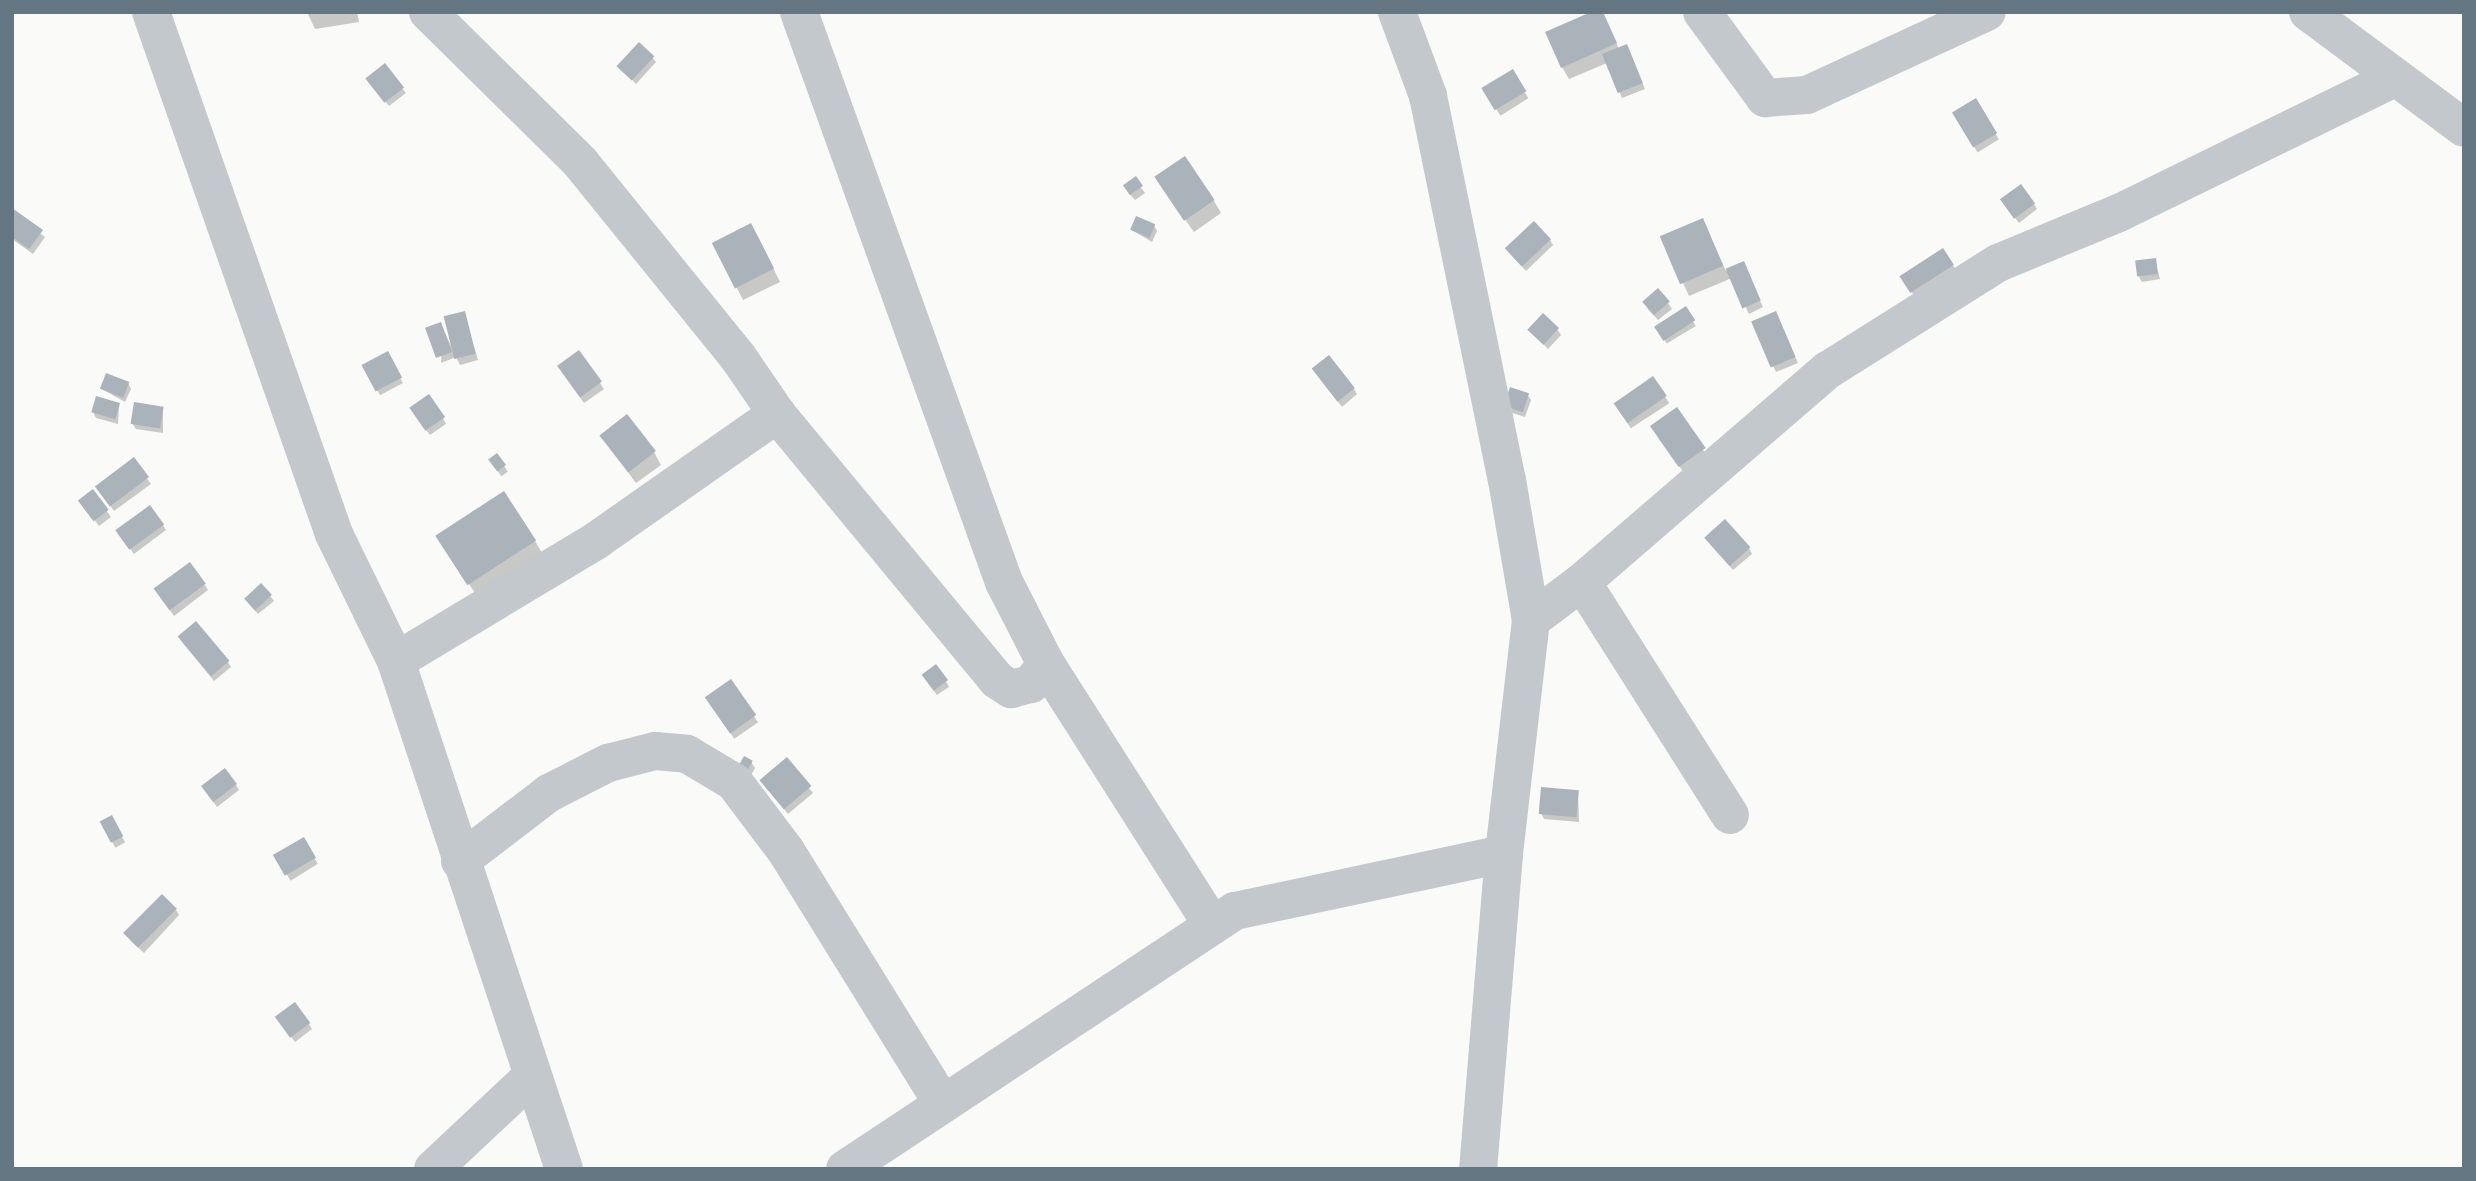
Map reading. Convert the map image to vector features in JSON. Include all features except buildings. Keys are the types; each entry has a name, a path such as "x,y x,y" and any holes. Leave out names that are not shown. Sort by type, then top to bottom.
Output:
{"street":[{"path":"151,12 334,534 396,661 531,1077 564,1169"},
{"path":"428,12 580,162 738,357 778,414 997,680 1011,689 1031,684 1046,664"},
{"path":"799,12 1004,582 1046,664 1212,923"},
{"path":"1397,12 1431,109 1507,480 1531,620 1504,854 1478,1169"},
{"path":"1702,12 1765,98 1807,95 1987,12"},
{"path":"2308,12 2464,128"},
{"path":"1531,620 1582,582 1828,370 1998,263 2119,213 2395,78"},
{"path":"396,661 597,540 778,414"},
{"path":"1582,582 1730,815"},
{"path":"460,861 549,793 608,763 655,751 687,754 734,782 786,851 942,1103"},
{"path":"845,1169 1212,923 1258,904 1504,854"},
{"path":"433,1169 531,1077"}]}
